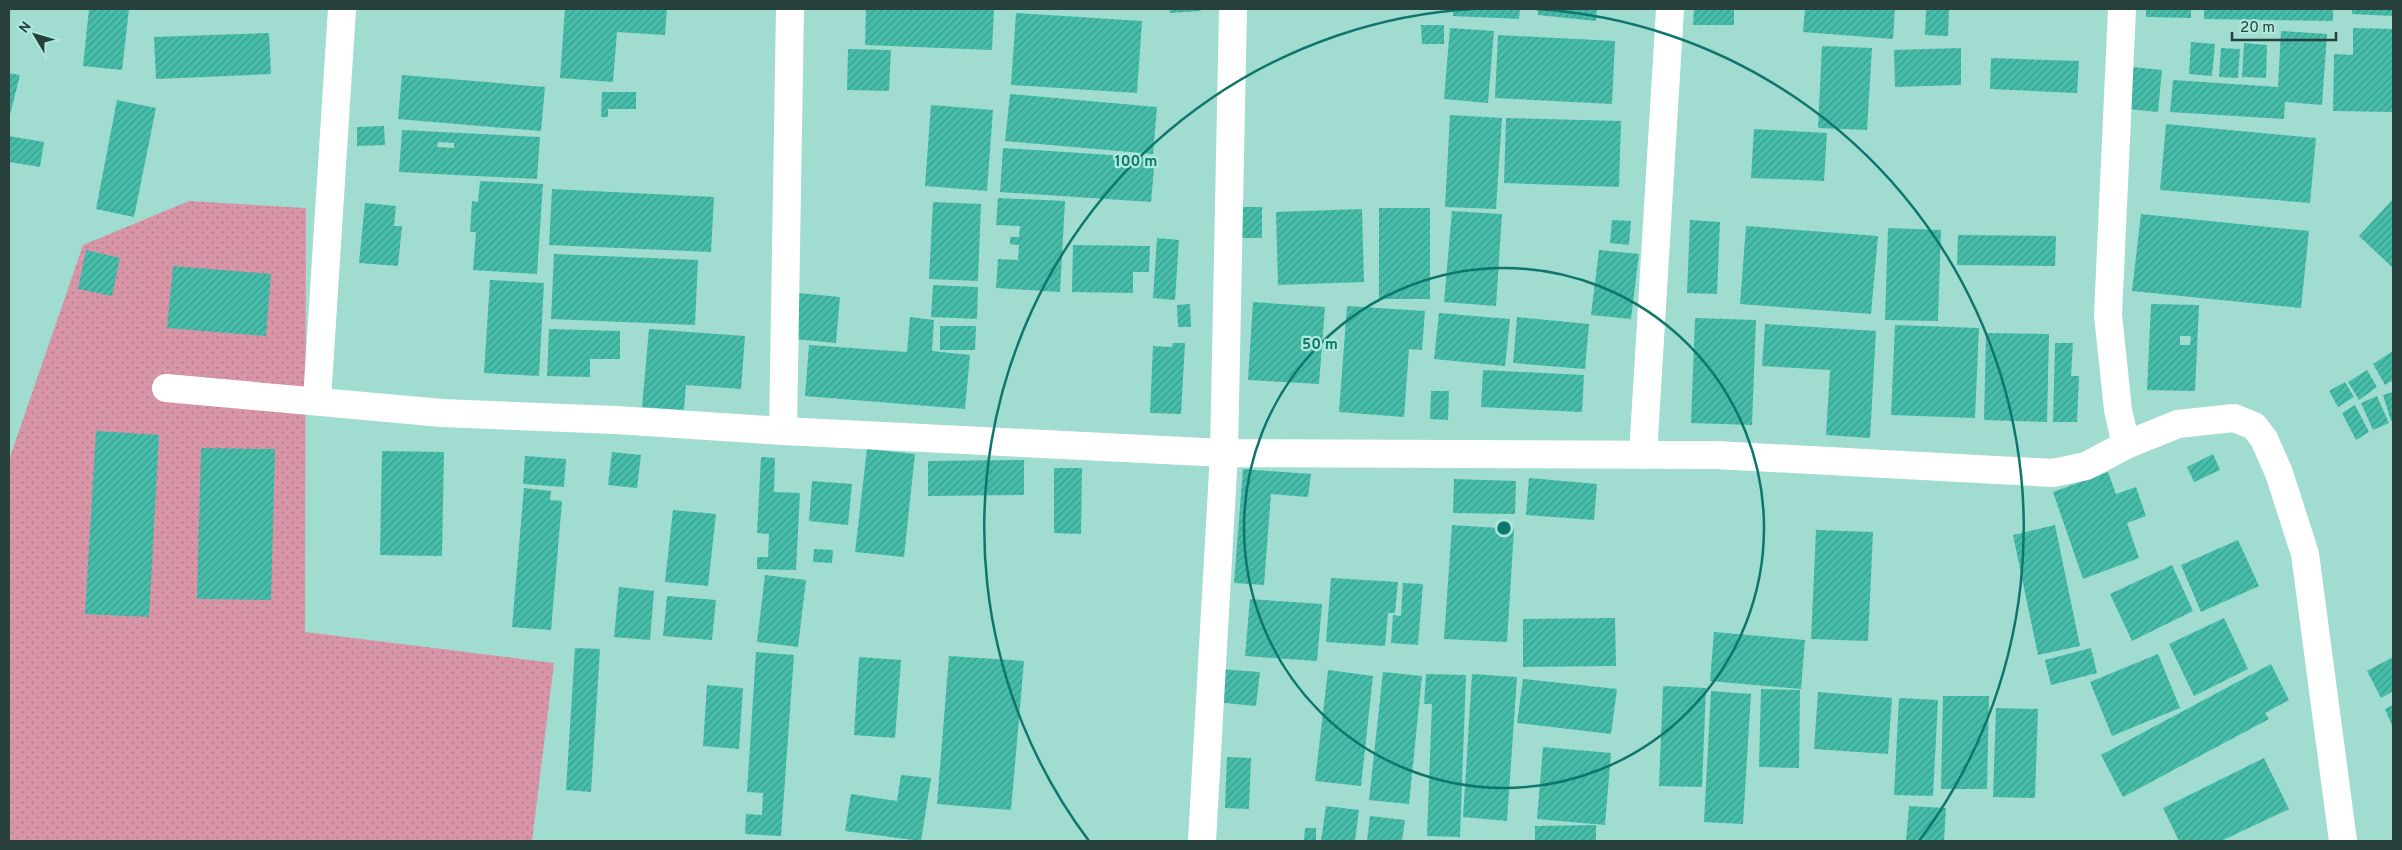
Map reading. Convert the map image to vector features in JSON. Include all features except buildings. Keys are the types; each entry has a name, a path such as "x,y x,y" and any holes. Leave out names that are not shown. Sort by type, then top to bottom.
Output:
{"street":[{"path":"316,400 342,9"},
{"path":"783,431 790,9"},
{"path":"1202,841 1224,453 1233,9"},
{"path":"1643,455 1670,9"},
{"path":"2122,9 2108,314 2118,410 2126,445"},
{"path":"166,388 316,400 442,413 616,420 783,431 1224,453 1716,455 2053,473 2086,466 2126,445 2178,424 2234,418 2254,426 2264,439 2279,473 2305,554 2343,841"}],"shaded area":[{"path":"189,201 306,208 305,632 554,663 532,841 9,841 9,460 83,245"}]}
